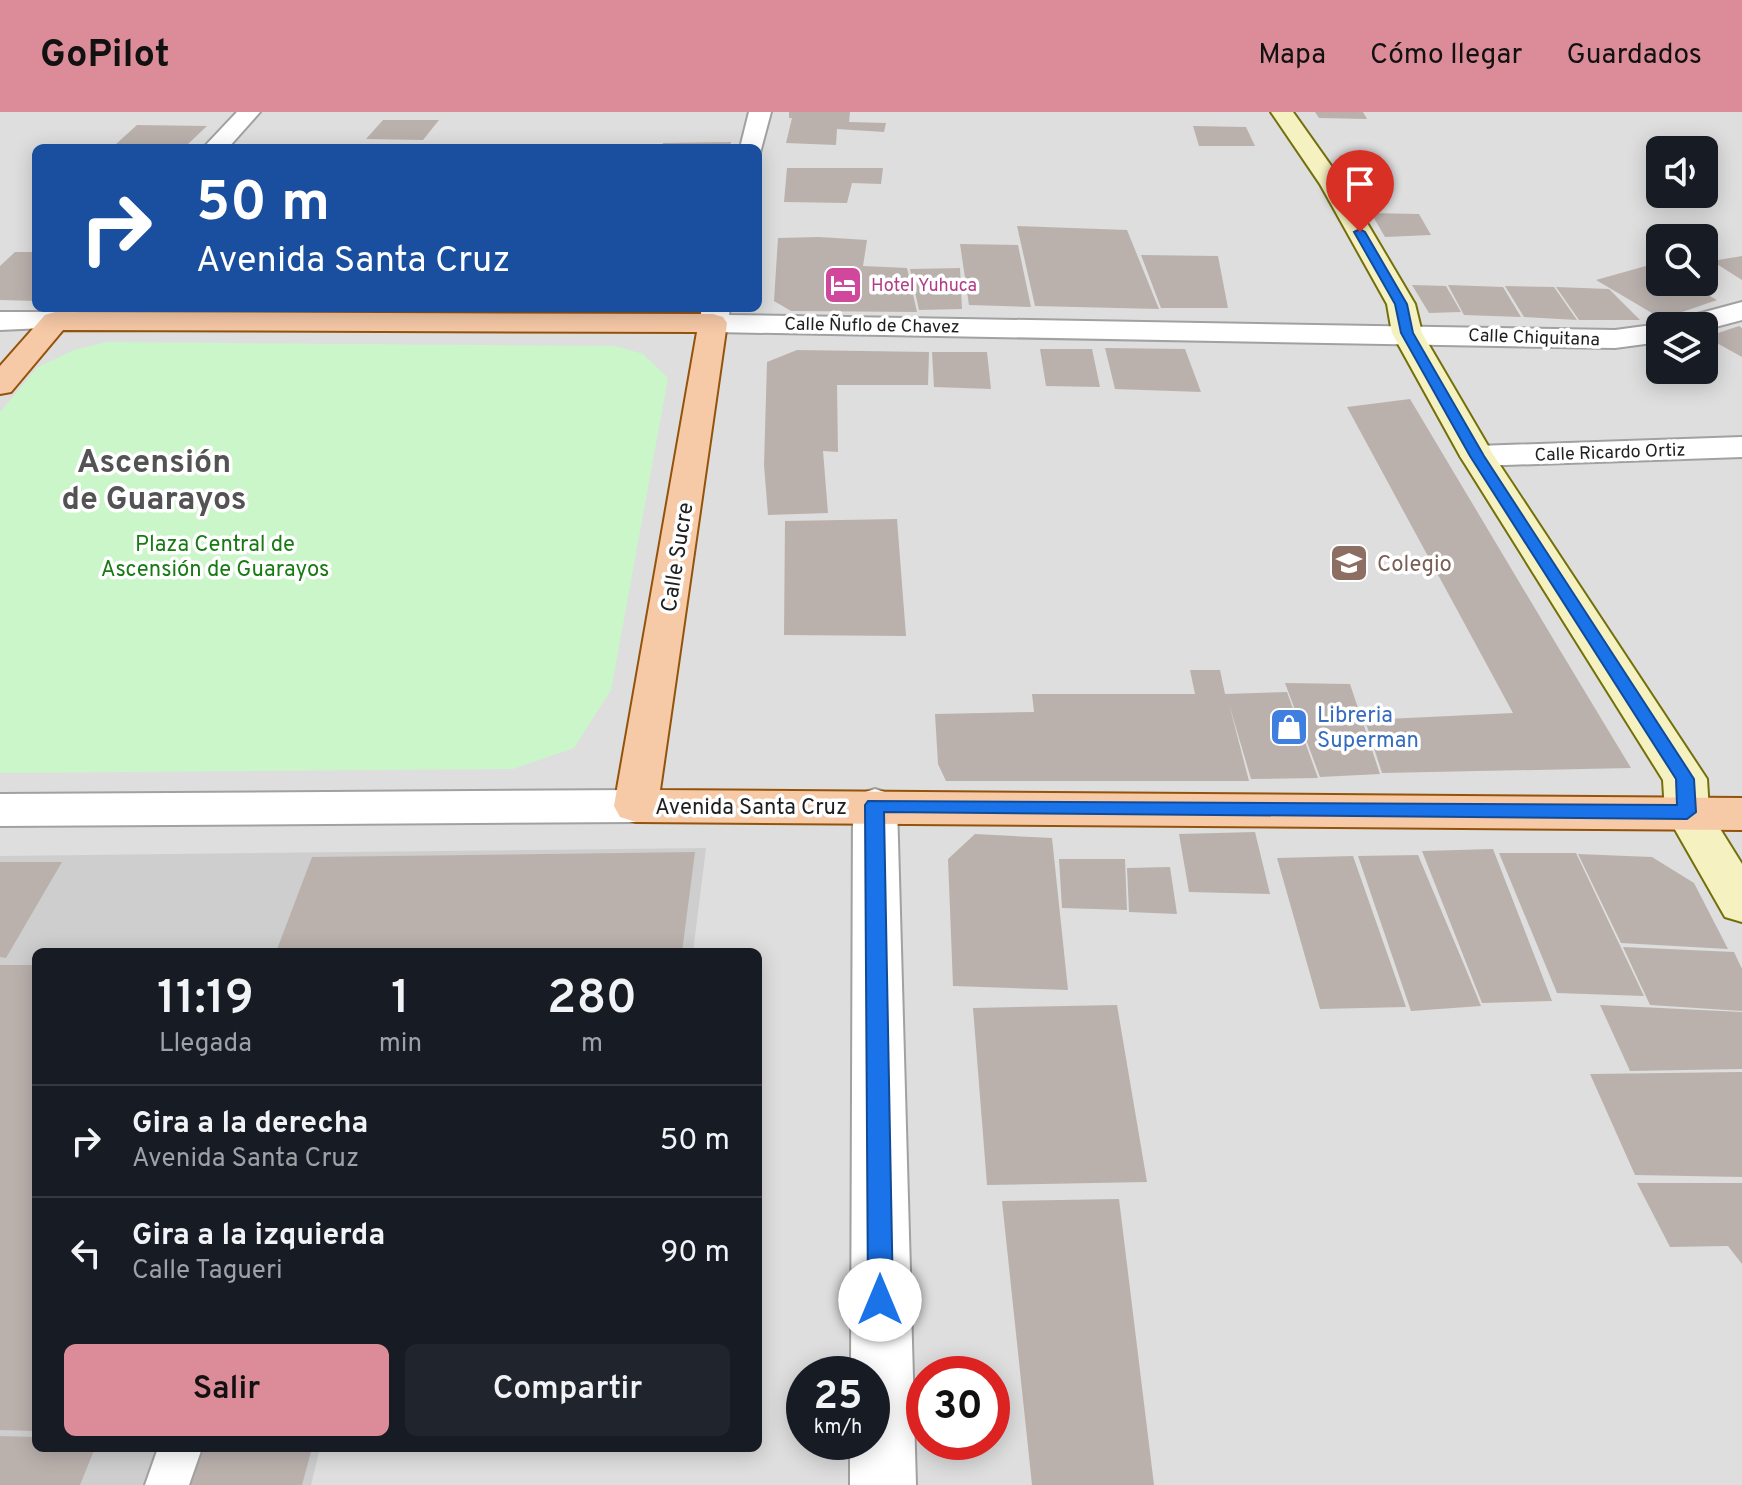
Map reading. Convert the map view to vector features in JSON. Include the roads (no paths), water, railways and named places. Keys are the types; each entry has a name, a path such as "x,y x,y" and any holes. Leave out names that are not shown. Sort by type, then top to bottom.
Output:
{"main road":[{"path":"1282,112 1332,184 1401,304 1407,333 1477,456 1685,779 1687,812 1742,904"},
{"path":"0,385 60,314"},
{"name":"Calle Ñuflo de Chavez","path":"60,314 715,315"},
{"name":"Calle Sucre","path":"636,806 715,315"},
{"name":"Avenida Santa Cruz","path":"636,806 875,805 1742,814"}],"street":[{"path":"219,144 249,112"},
{"path":"753,144 760,112"},
{"path":"1718,317 1742,311"},
{"name":"Calle Ñuflo de Chavez","path":"0,321 60,314"},
{"name":"Calle Ñuflo de Chavez","path":"715,315 1407,333"},
{"name":"Calle Chiquitana","path":"1407,333 1615,339 1646,335"},
{"name":"Calle Ricardo Ortiz","path":"1477,456 1742,447"},
{"path":"875,805 883,1485"},
{"name":"Avenida Santa Cruz","path":"0,810 636,806"}],"lane":[{"path":"167,1485 179,1452"}],"place":[{"name":"Hotel Yuhuca","path":"843,285"},
{"name":"Colegio","path":"1349,563"},
{"name":"Libreria Superman","path":"1289,727"}],"district":[{"name":"Ascensión de Guarayos","path":"154,480"}],"park label":[{"name":"Plaza Central de Ascensión de Guarayos","path":"215,556"}]}
